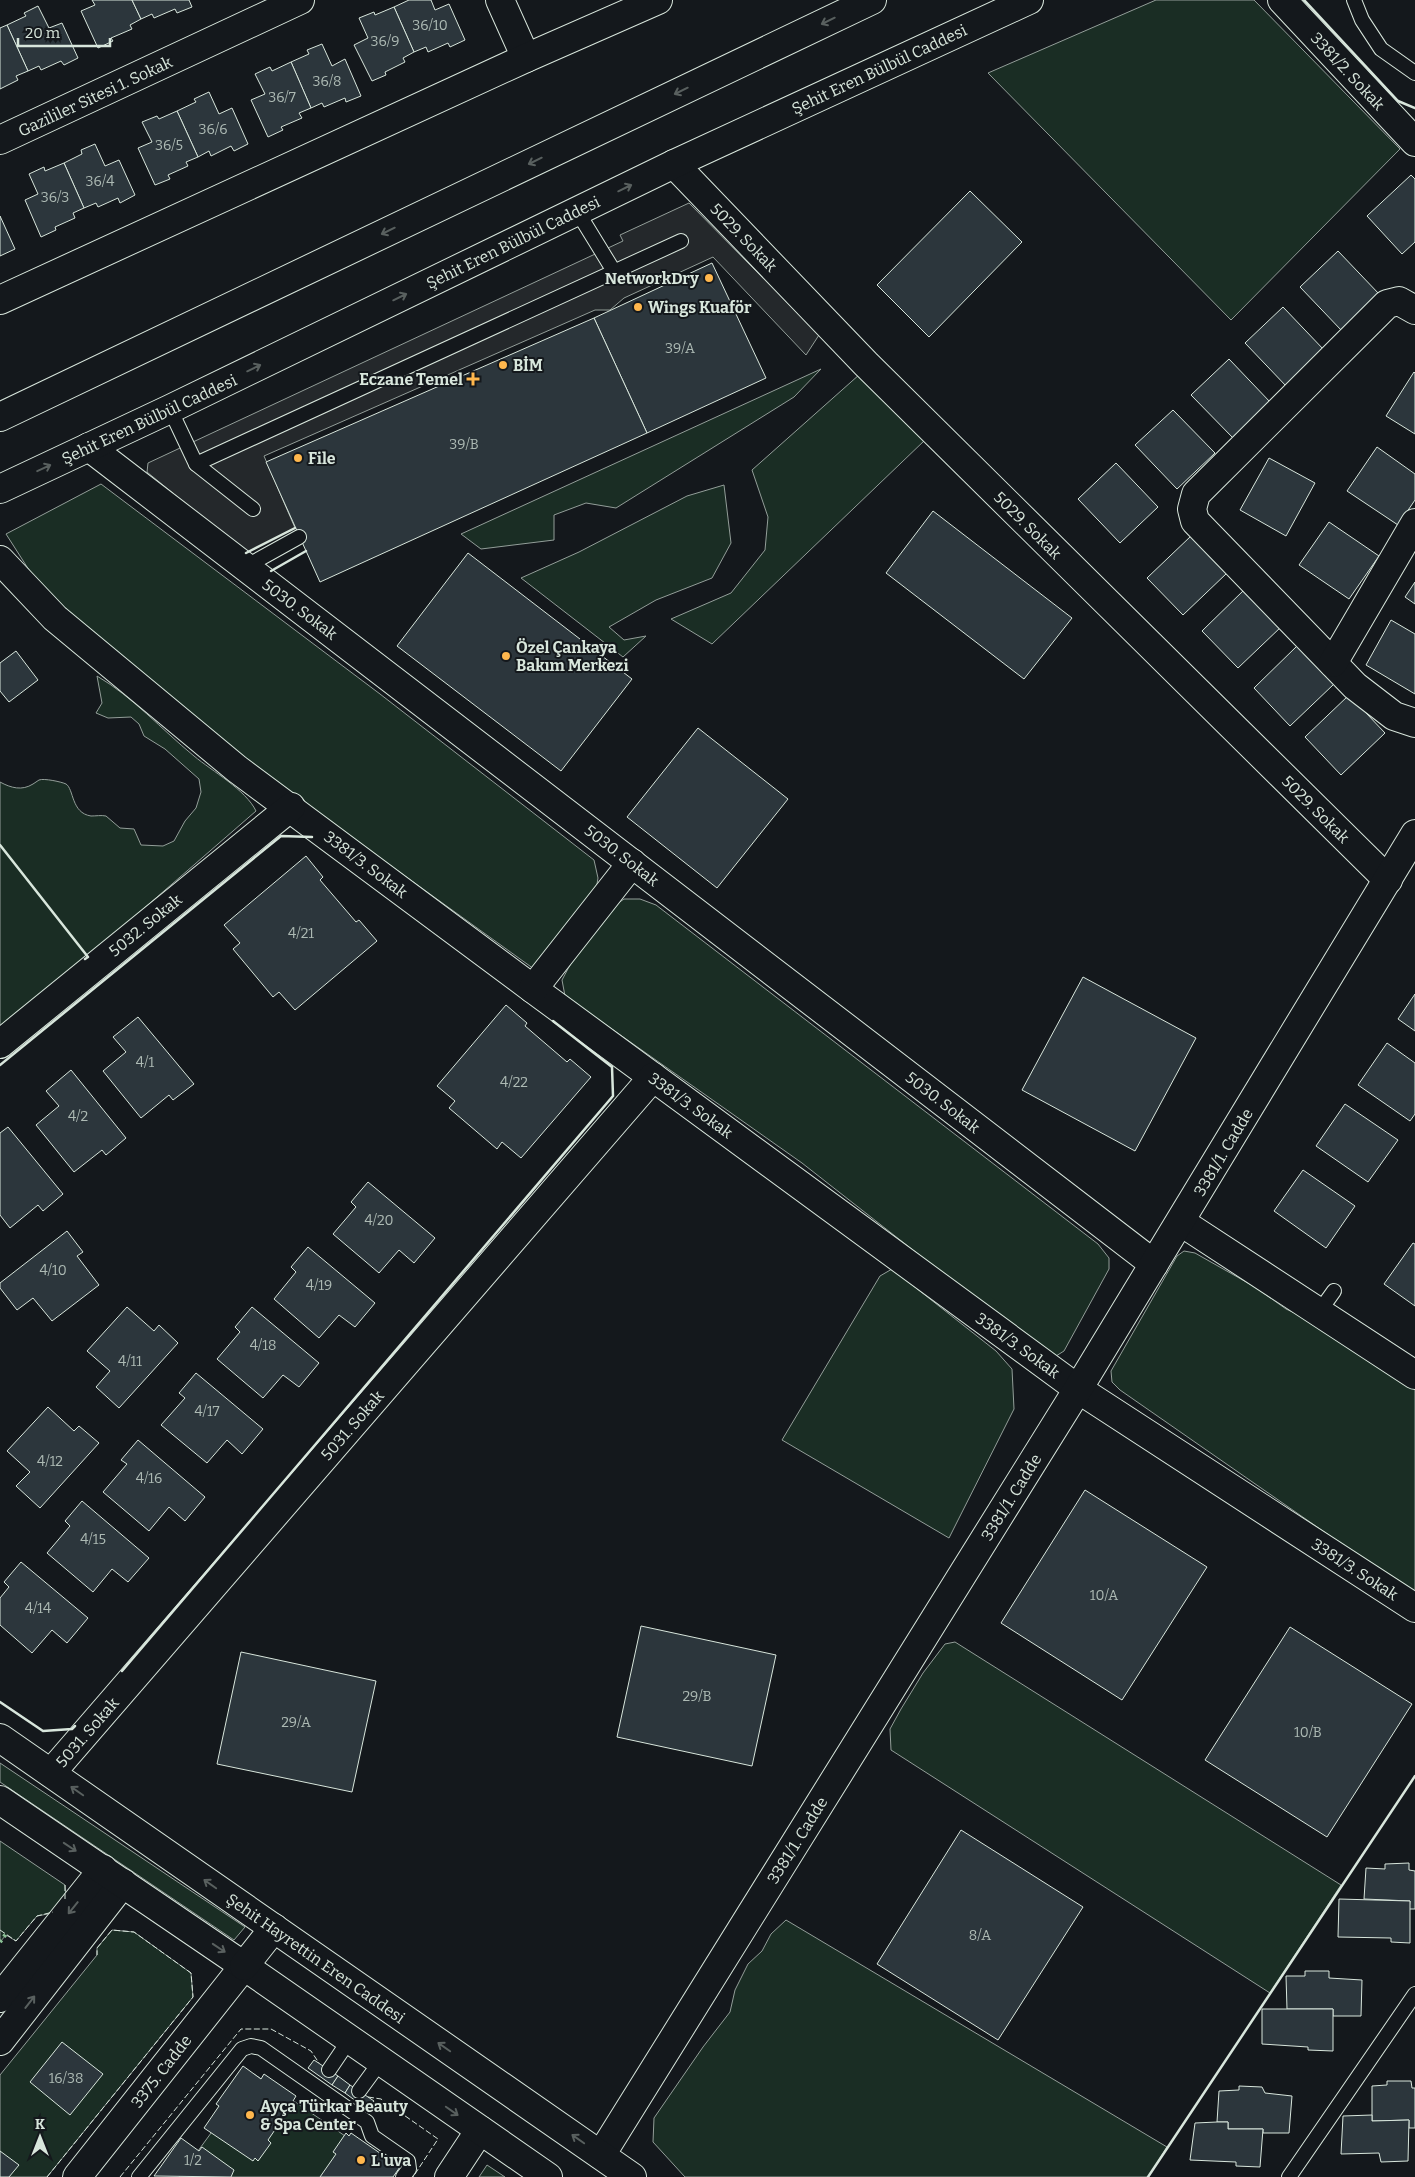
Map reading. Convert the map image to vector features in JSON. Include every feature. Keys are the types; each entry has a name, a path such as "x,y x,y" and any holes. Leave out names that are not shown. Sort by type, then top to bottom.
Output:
{"street":[{"name":"Gazililer Sitesi 1. Sokak","path":"0,140 300,0"},
{"path":"500,0 526,58"},
{"path":"0,300 526,58 658,0"},
{"path":"0,417 872,0"},
{"name":"Şehit Eren Bülbül Caddesi","path":"3,484 170,409 674,164 1029,0"},
{"name":"3381/2. Sokak","path":"1282,0 1415,142"},
{"name":"5029. Sokak","path":"674,164 866,364 1388,880"},
{"path":"1415,310 1399,301 1387,304 1196,494 1192,509 1195,521 1355,686 1394,716 1415,723"},
{"name":"5030. Sokak","path":"89,447 1154,1264"},
{"path":"1332,663 1415,522"},
{"name":"3381/3. Sokak","path":"0,560 55,618 237,769 533,990 1078,1389 1415,1608"},
{"name":"5032. Sokak","path":"0,1044 290,807"},
{"name":"3381/1. Cadde","path":"601,2155 1181,1222 1415,834"},
{"path":"533,990 632,863"},
{"name":"5031. Sokak","path":"51,1773 653,1077"},
{"path":"1181,1222 1326,1301 1415,1375"},
{"name":"Şehit Hayrettin Eren Caddesi","path":"0,1738 632,2177"},
{"path":"0,1800 244,1966 548,2177"},
{"path":"0,1998 113,1876"},
{"path":"0,2041 113,1876"},
{"name":"3375. Cadde","path":"77,2177 274,1928"},
{"path":"449,2177 480,2130"}],"lane":[{"path":"1354,0 1362,20 1381,49 1415,73"},
{"path":"577,211 615,273"},
{"path":"196,464 682,241"},
{"path":"170,409 196,464 254,509"},
{"path":"245,567 299,537"},
{"path":"1289,2177 1415,1994"},
{"path":"323,2078 350,2039"},
{"path":"139,2177 242,2049 251,2046 261,2048 323,2078 353,2099 367,2122 372,2136 408,2161 409,2169 403,2177"},
{"path":"353,2099 381,2061"}],"green space":[{"path":"1156,0 1254,0 1400,149 1231,320 988,73"},
{"path":"821,369 794,397 616,508 586,503 554,515 554,540 481,549 461,534"},
{"path":"860,374 925,440 712,644 671,619 731,593 765,550 768,517 752,470"},
{"path":"101,484 380,694 594,860 598,878 596,890 534,969 248,763 131,671 38,584 6,534"},
{"path":"724,485 731,543 712,578 656,600 609,627 624,640 646,636 623,657 521,578 579,552 687,496"},
{"path":"97,676 123,694 194,756 237,788 256,811 88,957 0,1029 0,782 8,786 21,788 39,780 53,780 66,784 76,806 80,810 91,816 106,816 120,828 134,829 141,845 163,846 174,841 185,821 196,808 201,792 199,779 165,749 144,736 139,724 131,717 108,718 96,713 102,703"},
{"path":"624,899 640,899 656,905 1098,1244 1109,1258 1109,1269 1064,1351 1056,1356 1048,1356 802,1163 565,996 562,980 581,946 604,915"},
{"path":"1184,1251 1195,1253 1255,1287 1286,1309 1314,1322 1415,1389 1415,1595 1120,1390 1112,1382 1111,1371 1177,1256"},
{"path":"892,1269 996,1351 1012,1369 1014,1409 949,1538 782,1440 880,1276"},
{"path":"955,1642 1341,1885 1270,1993 891,1750 890,1729 901,1709 923,1673 945,1644"},
{"path":"0,1763 245,1927 234,1940 0,1782"},
{"path":"0,1841 65,1885 66,1899 53,1913 37,1916 16,1941 6,1935 0,1942"},
{"path":"786,1920 1167,2147 1148,2177 685,2177 653,2142 654,2118 703,2047 730,2012 735,1990 748,1964 762,1951 771,1934"},
{"path":"112,1930 134,1932 191,1973 193,1997 47,2177 0,2177 0,2075 97,1955 97,1948"},
{"path":"254,2074 373,2155 358,2177 179,2177"},
{"path":"487,2165 505,2177 479,2177"}],"shaded area":[{"path":"689,203 819,335 806,355 713,257 624,298 610,310 595,310 264,456 295,528 246,553 147,472 148,463 623,241 620,235"}],"building":[{"path":"92,0 132,0 141,19 130,25 132,29 111,38 113,41 98,48 81,11 95,5"},
{"path":"132,0 189,0 192,7 177,13 175,9 154,18 152,14 141,19"},
{"path":"409,0 431,0 435,10 449,4 465,40 450,47 448,43 428,52 426,47 414,52 394,7"},
{"path":"38,6 49,28 62,23 78,58 64,65 61,61 41,70 39,66 28,71 7,25 26,16 24,13"},
{"path":"394,7 414,52 403,58 405,62 385,72 386,75 372,81 354,45 368,38 359,18 374,12 375,15"},
{"path":"7,25 28,71 16,76 18,80 0,89 0,28"},
{"path":"322,44 332,66 345,59 361,96 346,102 345,98 324,107 322,103 311,108 291,62 309,54 307,50"},
{"path":"291,62 311,108 299,113 302,118 281,127 283,130 268,137 251,100 265,94 255,74 270,67 272,71"},
{"path":"209,92 219,114 232,108 248,144 234,151 231,146 211,156 209,151 198,157 177,111 196,102 194,99"},
{"path":"177,111 198,157 186,162 188,166 168,175 170,179 155,185 138,148 152,142 142,122 157,116 159,119"},
{"path":"95,144 105,166 119,160 135,195 120,203 118,198 98,207 96,203 84,208 64,163 82,154 81,150"},
{"path":"64,163 84,208 73,213 75,218 55,227 56,230 41,237 25,200 38,194 29,174 44,167 45,171"},
{"path":"1411,175 1415,179 1415,242 1402,254 1367,216"},
{"path":"970,191 1022,242 929,337 877,285"},
{"path":"0,216 15,249 0,256"},
{"path":"1338,251 1380,295 1342,331 1300,287"},
{"path":"712,263 766,378 647,433 594,318"},
{"path":"1283,307 1325,351 1287,387 1245,343"},
{"path":"594,318 647,433 320,582 266,462"},
{"path":"1229,359 1271,403 1234,439 1191,395"},
{"path":"1415,373 1415,434 1386,416"},
{"path":"1173,410 1215,453 1177,489 1135,445"},
{"path":"1377,447 1415,474 1415,500 1398,525 1347,491"},
{"path":"1269,458 1315,483 1286,536 1240,510"},
{"path":"1116,463 1158,507 1120,543 1078,499"},
{"path":"933,511 1072,618 1024,679 886,573"},
{"path":"1329,522 1379,556 1349,599 1299,565"},
{"path":"1191,536 1227,573 1183,615 1147,578"},
{"name":"Özel Çankaya Bakım Merkezi","path":"468,553 632,679 561,771 397,646"},
{"path":"1415,582 1415,604 1405,597"},
{"path":"1245,589 1282,626 1238,668 1202,631"},
{"path":"1391,620 1415,634 1415,694 1366,665"},
{"path":"1297,646 1334,684 1290,726 1254,688"},
{"path":"16,651 38,680 9,702 0,691 0,663"},
{"path":"1349,695 1385,733 1341,775 1305,737"},
{"path":"698,728 788,799 717,888 627,817"},
{"path":"306,856 323,877 320,880 356,922 359,920 377,941 295,1010 279,992 273,997 233,949 240,943 224,925"},
{"path":"1083,977 1196,1038 1135,1151 1022,1090"},
{"path":"1415,994 1415,1031 1398,1019"},
{"path":"506,1005 527,1023 525,1026 567,1062 570,1059 591,1077 521,1158 502,1142 497,1149 449,1108 455,1101 437,1086"},
{"path":"138,1017 194,1084 173,1100 169,1095 141,1118 103,1071 126,1052 113,1037"},
{"path":"1387,1043 1415,1063 1415,1114 1410,1121 1358,1085"},
{"path":"71,1070 126,1138 106,1155 102,1150 74,1172 36,1125 59,1106 46,1091"},
{"path":"1345,1104 1398,1140 1368,1182 1316,1146"},
{"path":"8,1127 63,1194 43,1211 38,1205 10,1228 0,1215 0,1133"},
{"path":"1303,1170 1355,1206 1326,1248 1274,1211"},
{"path":"368,1182 435,1238 414,1263 399,1250 379,1273 333,1234 356,1207 351,1202"},
{"path":"67,1231 83,1252 77,1256 99,1285 52,1321 33,1298 17,1310 0,1288 0,1283"},
{"path":"1413,1243 1415,1244 1415,1306 1384,1284"},
{"path":"308,1247 375,1303 355,1327 339,1315 319,1338 274,1299 296,1272 291,1267"},
{"path":"127,1307 154,1331 159,1325 178,1343 119,1408 96,1387 110,1371 87,1351"},
{"path":"252,1307 319,1363 299,1387 283,1375 263,1398 217,1359 240,1332 235,1327"},
{"path":"196,1373 263,1429 242,1454 227,1440 207,1463 161,1425 185,1398 179,1393"},
{"path":"48,1407 74,1431 79,1426 99,1443 40,1508 16,1486 30,1472 7,1451"},
{"path":"138,1440 205,1497 185,1521 169,1507 149,1531 103,1492 127,1464 121,1460"},
{"path":"1085,1490 1207,1567 1122,1700 1001,1623"},
{"path":"82,1501 149,1558 128,1582 112,1569 93,1592 47,1553 70,1526 65,1521"},
{"path":"21,1562 88,1618 67,1643 52,1630 32,1653 0,1625 0,1598 9,1587 4,1582"},
{"path":"641,1626 776,1655 752,1766 617,1737"},
{"path":"1290,1627 1412,1704 1327,1837 1205,1760"},
{"path":"241,1652 376,1681 352,1792 217,1764"},
{"path":"961,1830 1083,1907 998,2040 877,1964"},
{"path":"1409,1863 1409,1870 1415,1871 1415,1909 1409,1909 1410,1901 1364,1899 1366,1868 1385,1869 1385,1864"},
{"path":"1339,1899 1410,1901 1410,1943 1391,1942 1391,1938 1338,1937"},
{"path":"1305,1971 1329,1971 1329,1978 1362,1980 1361,2016 1333,2016 1333,2009 1287,2009 1286,1976 1305,1976"},
{"path":"1262,2009 1333,2009 1333,2051 1308,2050 1308,2047 1262,2044"},
{"path":"62,2042 103,2074 70,2115 30,2082"},
{"path":"314,2060 338,2076 332,2085 308,2068"},
{"name":"Ayça Türkar Beauty & Spa Center","path":"243,2066 261,2079 264,2074 296,2096 294,2102 268,2140 271,2143 258,2161 255,2158 253,2161 204,2128 219,2106 216,2104"},
{"path":"338,2076 350,2085 345,2093 332,2085"},
{"path":"1387,2081 1411,2081 1412,2088 1415,2088 1415,2128 1409,2128 1409,2120 1372,2121 1372,2086 1387,2085"},
{"path":"350,2085 374,2101 368,2110 345,2093"},
{"path":"1239,2086 1262,2087 1265,2093 1292,2096 1289,2133 1263,2133 1263,2129 1228,2129 1228,2122 1217,2122 1219,2091 1239,2090"},
{"path":"1372,2115 1372,2121 1409,2120 1408,2161 1381,2162 1379,2153 1341,2154 1343,2116"},
{"path":"1228,2122 1228,2129 1263,2129 1260,2167 1236,2166 1236,2162 1190,2160 1195,2123"},
{"name":"L'uva","path":"346,2133 349,2136 351,2133 400,2167 393,2177 320,2177 336,2154 333,2152"},
{"path":"181,2138 199,2151 202,2147 234,2170 231,2177 154,2176"},
{"path":"0,2151 19,2165 9,2177 0,2177"}],"hedge":[{"path":"0,1942 6,1934"}],"fence":[{"path":"65,1885 65,1899"},
{"path":"0,1930 16,1941 37,1916 53,1912"},
{"path":"47,2177 193,1997 191,1973 134,1932 112,1930 97,1948 97,1955"},
{"path":"120,2177 241,2029 271,2029 311,2051 319,2063"},
{"path":"368,2097 381,2099 438,2139 413,2177"}],"wall":[{"path":"1304,0 1398,101 1415,108"},
{"path":"246,553 295,528"},
{"path":"271,571 306,551"},
{"path":"0,1065 281,836 312,837"},
{"path":"0,845 88,957 85,959"},
{"path":"122,1671 613,1096 612,1067 553,1021"},
{"path":"0,1702 43,1731 72,1729 75,1726"},
{"path":"1148,2177 1415,1776"}],"place":[{"name":"NetworkDry","path":"709,278"},
{"name":"Wings Kuaför","path":"638,307"},
{"name":"BİM","path":"503,365"},
{"name":"Eczane Temel","path":"473,379"},
{"name":"File","path":"298,458"},
{"name":"Özel Çankaya Bakım Merkezi","path":"506,656"},
{"name":"Ayça Türkar Beauty & Spa Center","path":"250,2115"},
{"name":"L'uva","path":"361,2160"}]}
